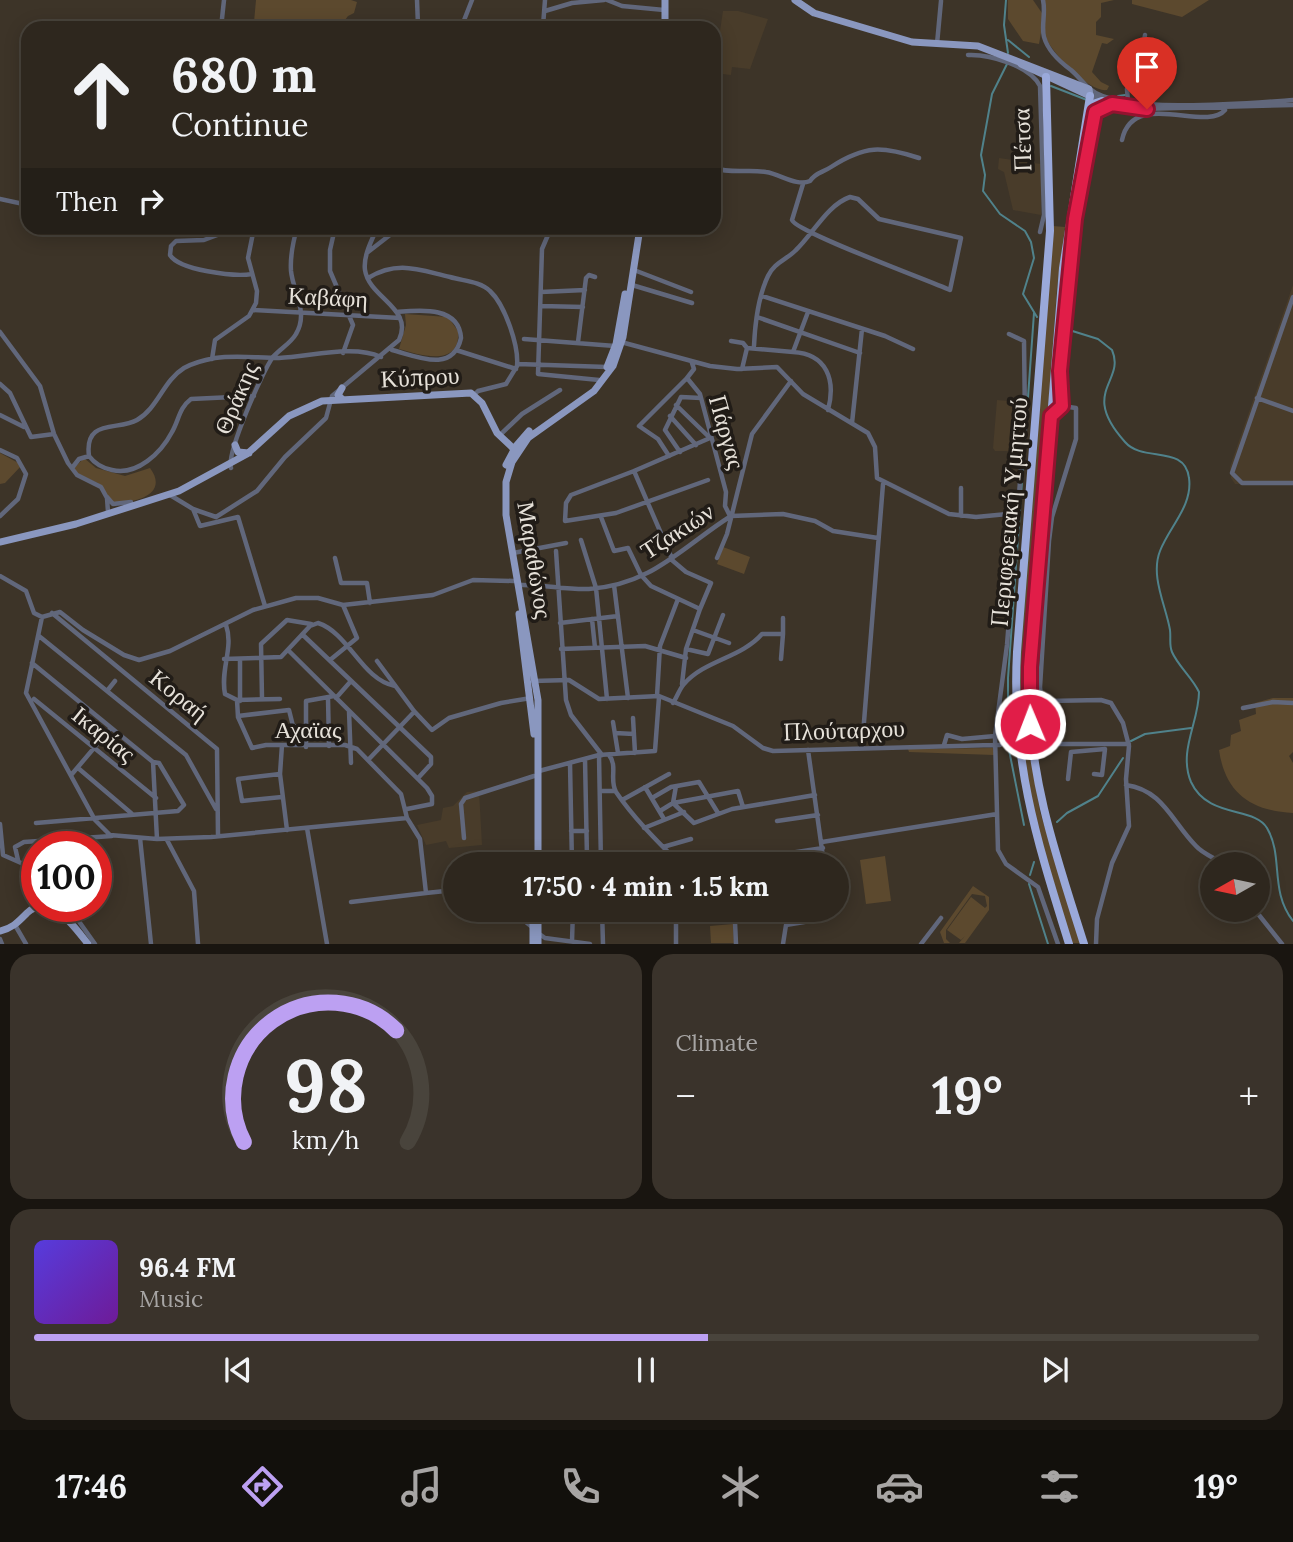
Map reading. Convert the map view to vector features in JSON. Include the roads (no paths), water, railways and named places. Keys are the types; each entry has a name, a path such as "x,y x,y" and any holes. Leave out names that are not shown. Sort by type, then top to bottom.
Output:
{"highway":[{"name":"Περιφερειακή Υμηττού","path":"1048,75 1050,238 1017,652 1015,712 1025,793 1069,943"},
{"name":"Περιφερειακή Υμηττού","path":"1084,943 1042,808 1030,724 1030,667 1065,252 1090,93"},
{"path":"1089,110 1095,103 1102,101"},
{"path":"1051,416 1062,406"}],"main road":[{"path":"666,21 667,0"},
{"path":"667,0 667,21"},
{"path":"795,0 808,10 831,19 912,42 947,44"},
{"name":"Πέτσα","path":"947,44 967,44 1090,93"},
{"name":"Πέτσα","path":"1048,75 1069,87 1090,93"},
{"name":"Μαραθώνος","path":"536,774 531,698 533,682 521,629 504,499 507,478 515,451 537,430 597,388 613,366 631,285 637,235"},
{"name":"Μαραθώνος","path":"536,852 533,682 500,499 502,477 515,451 533,428 581,396 599,380 607,367 618,343 637,235"},
{"path":"342,388 338,395 343,399"},
{"name":"Κύπρου","path":"473,396 499,437 515,451"},
{"name":"Κύπρου","path":"230,466 250,453 291,415 331,401 473,396"},
{"name":"Κύπρου","path":"21,539 67,531 171,496 251,456 296,416 331,401 473,396"},
{"path":"235,444 238,452 250,453"},
{"name":"Κύπρου","path":"0,544 171,496"},
{"path":"0,931 15,925 33,909 52,909 65,916 88,943"}],"street":[{"path":"222,21 224,0"},
{"path":"417,0 418,21"},
{"path":"464,21 472,0"},
{"path":"544,21 545,0"},
{"path":"545,11 572,3 606,0 625,6 665,10"},
{"path":"1043,0 1046,18 1043,33 1047,43 1057,58 1090,93 1102,101 1139,109 1226,109 1293,105"},
{"path":"937,44 941,1"},
{"path":"1137,83 1146,35"},
{"name":"Πέτσα","path":"947,44 967,55 988,53"},
{"path":"967,44 967,55"},
{"path":"1128,102 1127,90 1137,83 1143,80 1161,81 1162,64"},
{"name":"Πέτσα","path":"1019,66 1033,76 1040,86 1044,215 1040,232"},
{"path":"1090,93 1128,102 1220,104 1293,100"},
{"path":"1096,943 1097,919 1112,863 1129,827 1126,785 1129,744 1114,706 1108,701 1053,702 1045,700 1040,694 1050,530 1078,429 1076,408 1062,406 1057,369 1064,344 1075,219 1095,112 1112,104"},
{"path":"1122,140 1129,124 1139,118 1166,113 1216,117 1226,109"},
{"path":"721,170 729,173 768,172 803,184 810,181 815,173 856,151 886,150 919,158"},
{"path":"754,346 757,317 772,269 798,248 809,234 839,202 850,197 858,199 874,217 961,238 950,290 887,266 843,244 809,234 792,222 803,184"},
{"path":"0,199 21,204"},
{"path":"218,235 208,239 176,241 170,248 171,256 179,263 219,274 252,274"},
{"path":"212,359 215,340 253,310 257,295 248,258 253,235"},
{"path":"295,235 291,271 302,313"},
{"path":"333,235 330,271 334,286 351,317 353,331 343,353"},
{"path":"171,496 193,509 216,517 247,499 285,457 327,418 331,401 342,388 391,350 401,336 400,318 368,278 365,268 374,235"},
{"path":"368,253 390,235"},
{"path":"548,235 542,247 539,376 599,380"},
{"path":"368,278 392,268 414,267 484,286 494,295 501,309 517,367 506,384 473,396"},
{"path":"633,270 691,292"},
{"path":"578,342 587,276 595,277"},
{"path":"631,285 692,303"},
{"path":"541,289 585,290"},
{"path":"762,296 914,349"},
{"path":"1293,297 1233,476 1242,483 1293,483"},
{"path":"541,306 583,307"},
{"name":"Καβάφη","path":"253,310 400,318"},
{"path":"391,350 432,361 445,359 456,351 461,333 450,315 397,312"},
{"path":"793,352 808,312"},
{"name":"Θράκης","path":"230,466 235,444 254,396 272,358 297,333 302,313"},
{"path":"757,317 860,353"},
{"path":"852,423 862,330"},
{"path":"0,332 40,386 54,434 77,475 98,484 113,504 131,502"},
{"path":"1009,334 1022,338 1025,346 1026,419 995,736 1000,858 1038,887 1058,943"},
{"path":"524,339 618,343 692,363 742,369 777,367 803,394 852,423 873,439 877,478 883,484 914,495 949,514 962,517 1018,513"},
{"path":"731,341 747,348 754,346 815,356 826,368 831,381 828,410"},
{"path":"742,369 747,348"},
{"path":"456,351 517,367 540,363 607,367"},
{"path":"89,456 90,442 98,430 138,420 148,413 177,373 212,359 343,353 373,353 381,357"},
{"name":"Πάργας","path":"692,363 694,369 687,378 701,398 726,492 725,506 731,516"},
{"path":"669,456 658,439 639,426 687,378"},
{"path":"717,558 752,435 791,381"},
{"path":"0,384 13,398 25,428 33,438 54,434"},
{"path":"499,437 517,418 560,390"},
{"path":"89,456 104,468 130,470 139,467 163,445 184,405 191,399 254,396"},
{"path":"658,439 683,396 701,398"},
{"path":"1257,398 1293,411"},
{"path":"676,405 710,438 573,494 566,503 567,523 601,517 708,480"},
{"path":"0,415 25,428"},
{"path":"670,415 696,445"},
{"path":"665,430 680,452"},
{"path":"0,450 17,458 26,474 18,499 0,516"},
{"path":"72,468 79,459 89,456"},
{"path":"634,471 673,561 686,572 711,583 692,629 686,649 682,685 673,703"},
{"path":"862,747 883,484"},
{"path":"961,488 962,517"},
{"path":"106,496 106,509 111,514"},
{"path":"193,509 197,523 201,526 238,517 265,606"},
{"path":"731,516 783,514 815,522 833,531 878,538"},
{"name":"Τζακιών","path":"52,613 61,612 83,630 124,655 139,660 170,651 265,606 305,598 343,606 433,595 473,580 596,588 614,585 673,561 731,516"},
{"path":"601,517 614,551 628,548 641,575 651,586 700,609"},
{"path":"582,540 596,588 607,699"},
{"path":"513,553 566,543"},
{"path":"556,551 563,679 569,711 614,765 615,790 644,828 668,852"},
{"path":"335,558 341,583 367,583 370,603"},
{"path":"0,576 26,591 34,613 42,617 52,613"},
{"path":"614,585 628,698"},
{"path":"464,838 461,803 465,798 569,763 618,753 653,752 657,748 660,650 678,599"},
{"path":"330,660 357,638 343,606"},
{"name":"Κοραή","path":"52,613 217,749 218,835"},
{"path":"686,649 707,654 723,615"},
{"path":"560,623 618,616"},
{"path":"42,617 28,695 93,816 107,831"},
{"path":"781,659 783,618"},
{"path":"592,619 595,648"},
{"path":"262,698 261,644 287,620 327,627 380,678 394,686"},
{"path":"224,659 281,657 312,624"},
{"path":"226,625 231,644 224,659 225,694 239,700 281,699"},
{"path":"692,629 729,643"},
{"path":"682,685 706,668 746,650 762,634 782,634"},
{"path":"303,635 431,758 431,765 419,777"},
{"path":"39,636 189,759 218,813"},
{"path":"561,649 622,646 660,650 686,657"},
{"path":"288,650 332,697 419,777 433,801 431,804 407,809 408,819 420,839 426,893"},
{"path":"240,659 238,716 289,710 293,726 306,728"},
{"path":"377,661 414,711 434,730 449,719 501,703 531,698"},
{"path":"32,663 153,762 159,763 184,805 182,811 93,816 36,823"},
{"path":"533,682 563,679 574,682 596,698 658,696"},
{"path":"107,691 115,681"},
{"path":"306,747 306,701 332,697 351,681"},
{"name":"Ικαρίας","path":"28,695 156,798"},
{"name":"Πλούταρχου","path":"658,696 733,726 767,749 1000,744 1105,747"},
{"path":"329,746 332,697"},
{"path":"1243,708 1273,702 1293,703"},
{"path":"349,711 351,762"},
{"path":"369,759 414,711"},
{"name":"Αχαϊας","path":"238,716 252,748 350,745 369,759 398,789 407,809"},
{"path":"633,718 635,752"},
{"path":"613,722 618,753"},
{"path":"72,774 111,728"},
{"path":"1118,744 1125,731"},
{"path":"615,733 634,734"},
{"path":"944,745 947,735 962,739 995,736"},
{"path":"1118,744 1129,754"},
{"path":"1068,779 1071,752 1129,744"},
{"path":"282,745 280,774 287,830"},
{"path":"1094,774 1102,775 1105,747"},
{"path":"808,750 823,852"},
{"path":"601,852 600,791 603,755"},
{"path":"585,759 587,852"},
{"path":"153,762 157,839"},
{"path":"569,763 572,852"},
{"path":"78,768 132,813"},
{"path":"280,774 238,779 242,801 282,797"},
{"path":"624,799 669,774"},
{"path":"652,798 676,786 699,782 718,813"},
{"path":"1126,785 1138,787 1155,796 1196,847 1204,852"},
{"path":"673,803 676,786"},
{"path":"645,787 664,819"},
{"path":"600,791 615,790"},
{"path":"660,811 673,803 738,791 743,807"},
{"path":"673,803 694,822 743,807 815,795"},
{"path":"644,828 684,812"},
{"path":"786,852 997,814"},
{"path":"777,821 818,815"},
{"path":"112,836 167,839 408,819"},
{"path":"0,824 3,855 21,862"},
{"path":"307,828 327,943"},
{"path":"571,831 587,831"},
{"path":"140,838 151,943"},
{"path":"167,839 194,891 198,943"},
{"path":"663,847 691,839"},
{"path":"18,860 15,847 21,844"},
{"path":"351,902 443,891"},
{"path":"921,943 941,918"},
{"path":"80,922 95,943"},
{"path":"568,942 571,922"},
{"path":"602,922 603,943"},
{"path":"676,922 676,943"},
{"path":"735,922 736,943"},
{"path":"783,943 787,924 801,922"},
{"path":"1265,922 1282,943"},
{"path":"15,925 26,943"},
{"path":"537,934 568,942 590,943"}],"waterway":[{"path":"1006,0 1004,25 1008,53"},
{"path":"1008,40 1029,57"},
{"path":"1008,62 992,94 981,155 985,175 983,191 1000,214 1025,231 1031,242 1034,258 1023,294 1037,317"},
{"path":"1051,86 1087,100"},
{"path":"1118,96 1125,95"},
{"path":"1008,735 1008,678 1034,313"},
{"path":"1066,329 1098,339 1112,350 1115,361 1104,399 1112,425 1125,442 1142,452 1172,457 1186,468 1189,478 1187,498 1160,551 1157,571 1172,652 1199,692 1188,748 1188,770 1191,782 1208,802 1252,817 1267,828 1275,850 1281,897 1293,921"},
{"path":"1131,741 1145,734 1191,728"},
{"path":"1009,750 1024,825"},
{"path":"1057,822 1067,813 1098,796 1123,758"},
{"path":"1030,875 1034,862"},
{"path":"1029,884 1048,944"}]}
